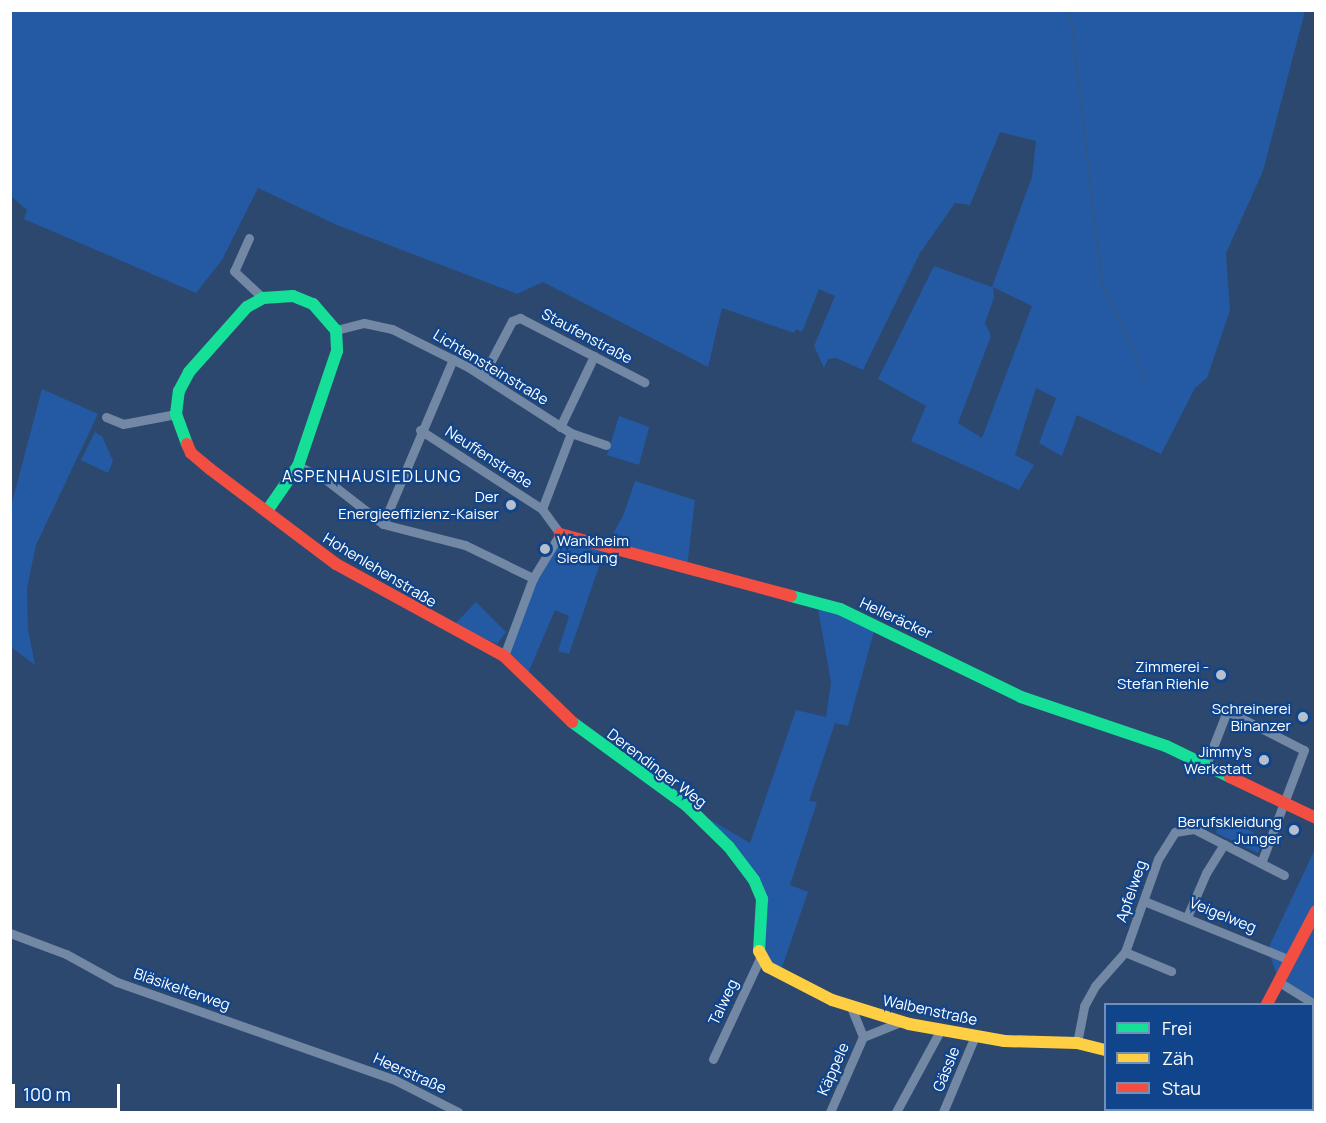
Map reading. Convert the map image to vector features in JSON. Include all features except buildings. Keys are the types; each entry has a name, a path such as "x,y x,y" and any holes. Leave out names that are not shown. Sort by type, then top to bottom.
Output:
{"street":[{"path":"249,238 234,271 263,298"},
{"path":"106,417 123,424 176,414 179,391 189,372 247,307 263,298 293,296 305,300 336,330 337,351 298,466 267,511"},
{"name":"Staufenstraße","path":"483,376 516,318 644,382"},
{"name":"Lichtensteinstraße","path":"336,330 356,323 379,325 453,359 571,433 606,445"},
{"path":"560,427 594,356"},
{"path":"383,524 420,430 453,359"},
{"name":"Hohenlehenstraße","path":"176,414 191,453 336,564 504,656"},
{"name":"Neuffenstraße","path":"420,430 542,509"},
{"path":"504,656 533,578 560,534 542,509 571,433"},
{"path":"298,466 325,479 383,524 465,544 533,578"},
{"name":"Helleräcker","path":"560,534 840,609 1021,697 1166,746 1316,818"},
{"name":"Derendinger Weg","path":"504,656 582,731 687,806 729,847 754,880 762,899 757,947 760,958"},
{"path":"1206,765 1227,711 1304,750 1261,863"},
{"name":"Apfelweg","path":"1077,1043 1088,996 1125,952 1158,859 1175,832 1194,829 1284,875"},
{"path":"1187,916 1206,873 1224,844"},
{"name":"Veigelweg","path":"1144,901 1187,916 1290,960"},
{"path":"1269,1003 1314,914"},
{"name":"Bläsikelterweg","path":"10,933 66,954 117,982 348,1063"},
{"path":"1125,952 1171,972"},
{"name":"Walbenstraße","path":"760,958 768,967 851,1007 900,1022 1004,1041 1077,1043 1104,1050"},
{"name":"Talweg","path":"713,1059 760,958"},
{"path":"1279,982 1313,1003"},
{"name":"Käppele","path":"851,1007 864,1037"},
{"name":"Käppele","path":"830,1113 864,1037 900,1022"},
{"path":"896,1113 940,1031"},
{"name":"Gässle","path":"943,1113 975,1036"},
{"name":"Heerstraße","path":"348,1063 393,1079 458,1113"}],"shaded area":[{"path":"11,10 1305,11 1263,171 1226,253 1230,310 1207,378 1195,388 1161,454 1077,415 1062,456 1039,443 1056,398 1036,388 1015,455 1034,465 1019,490 911,441 926,406 878,379 934,266 992,287 1032,177 1036,141 1000,132 970,205 955,203 920,253 863,370 836,358 828,359 824,368 814,346 835,296 819,289 802,332 796,329 794,333 722,308 708,367 543,282 517,294 337,225 258,188 222,260 196,293 24,219 27,210 11,196","holes":["993,287 1032,306 982,438 958,423 991,336 985,323 994,298"]},
{"path":"42,389 98,414 36,545 27,588 28,629 35,665 11,647 10,510"},
{"path":"619,416 649,427 639,465 607,455"},
{"path":"95,432 102,436 113,461 108,473 81,460"},
{"path":"635,481 695,500 687,568 606,546 623,516"},
{"path":"560,534 606,546 569,654 558,651 569,616 555,610 526,678 504,656 533,578"},
{"path":"476,602 506,632 497,644 454,625"},
{"path":"817,603 876,624 848,726 835,723 809,801 817,802 790,885 808,892 780,973 760,958 762,899 754,880 687,806 750,843 796,710 826,717 831,682"},
{"path":"1221,817 1265,838 1258,853 1216,833"},
{"path":"1315,849 1315,1005 1279,982 1268,949"}],"waterway":[{"path":"1070,10 1102,283 1147,380"}],"traffic: fast":[{"path":"187,444 176,414 179,391 189,372 247,307 263,298 293,296 313,304 336,330 337,351 298,466 267,511"},
{"path":"791,596 840,609 1021,697 1166,746 1230,777"},
{"path":"572,722 687,806 729,847 754,880 762,899 759,951"}],"traffic: slow":[{"path":"759,951 768,967 832,1000 909,1024 1004,1041 1077,1043 1104,1050"}],"traffic: jam":[{"path":"187,444 191,453 210,469 336,564 504,656 572,722"},
{"path":"560,534 791,596"},
{"path":"1230,777 1316,818"},
{"path":"1268,1003 1316,911"}],"place":[{"name":"Der Energieeffizienz-Kaiser","path":"511,505"},
{"name":"Wankheim Siedlung","path":"545,549"},
{"name":"Zimmerei - Stefan Riehle","path":"1221,675"},
{"name":"Schreinerei Binanzer","path":"1303,717"},
{"name":"Jimmy's Werkstatt","path":"1264,760"},
{"name":"Berufskleidung Junger","path":"1294,830"}],"district":[{"name":"ASPENHAUSIEDLUNG","path":"372,476"}]}
